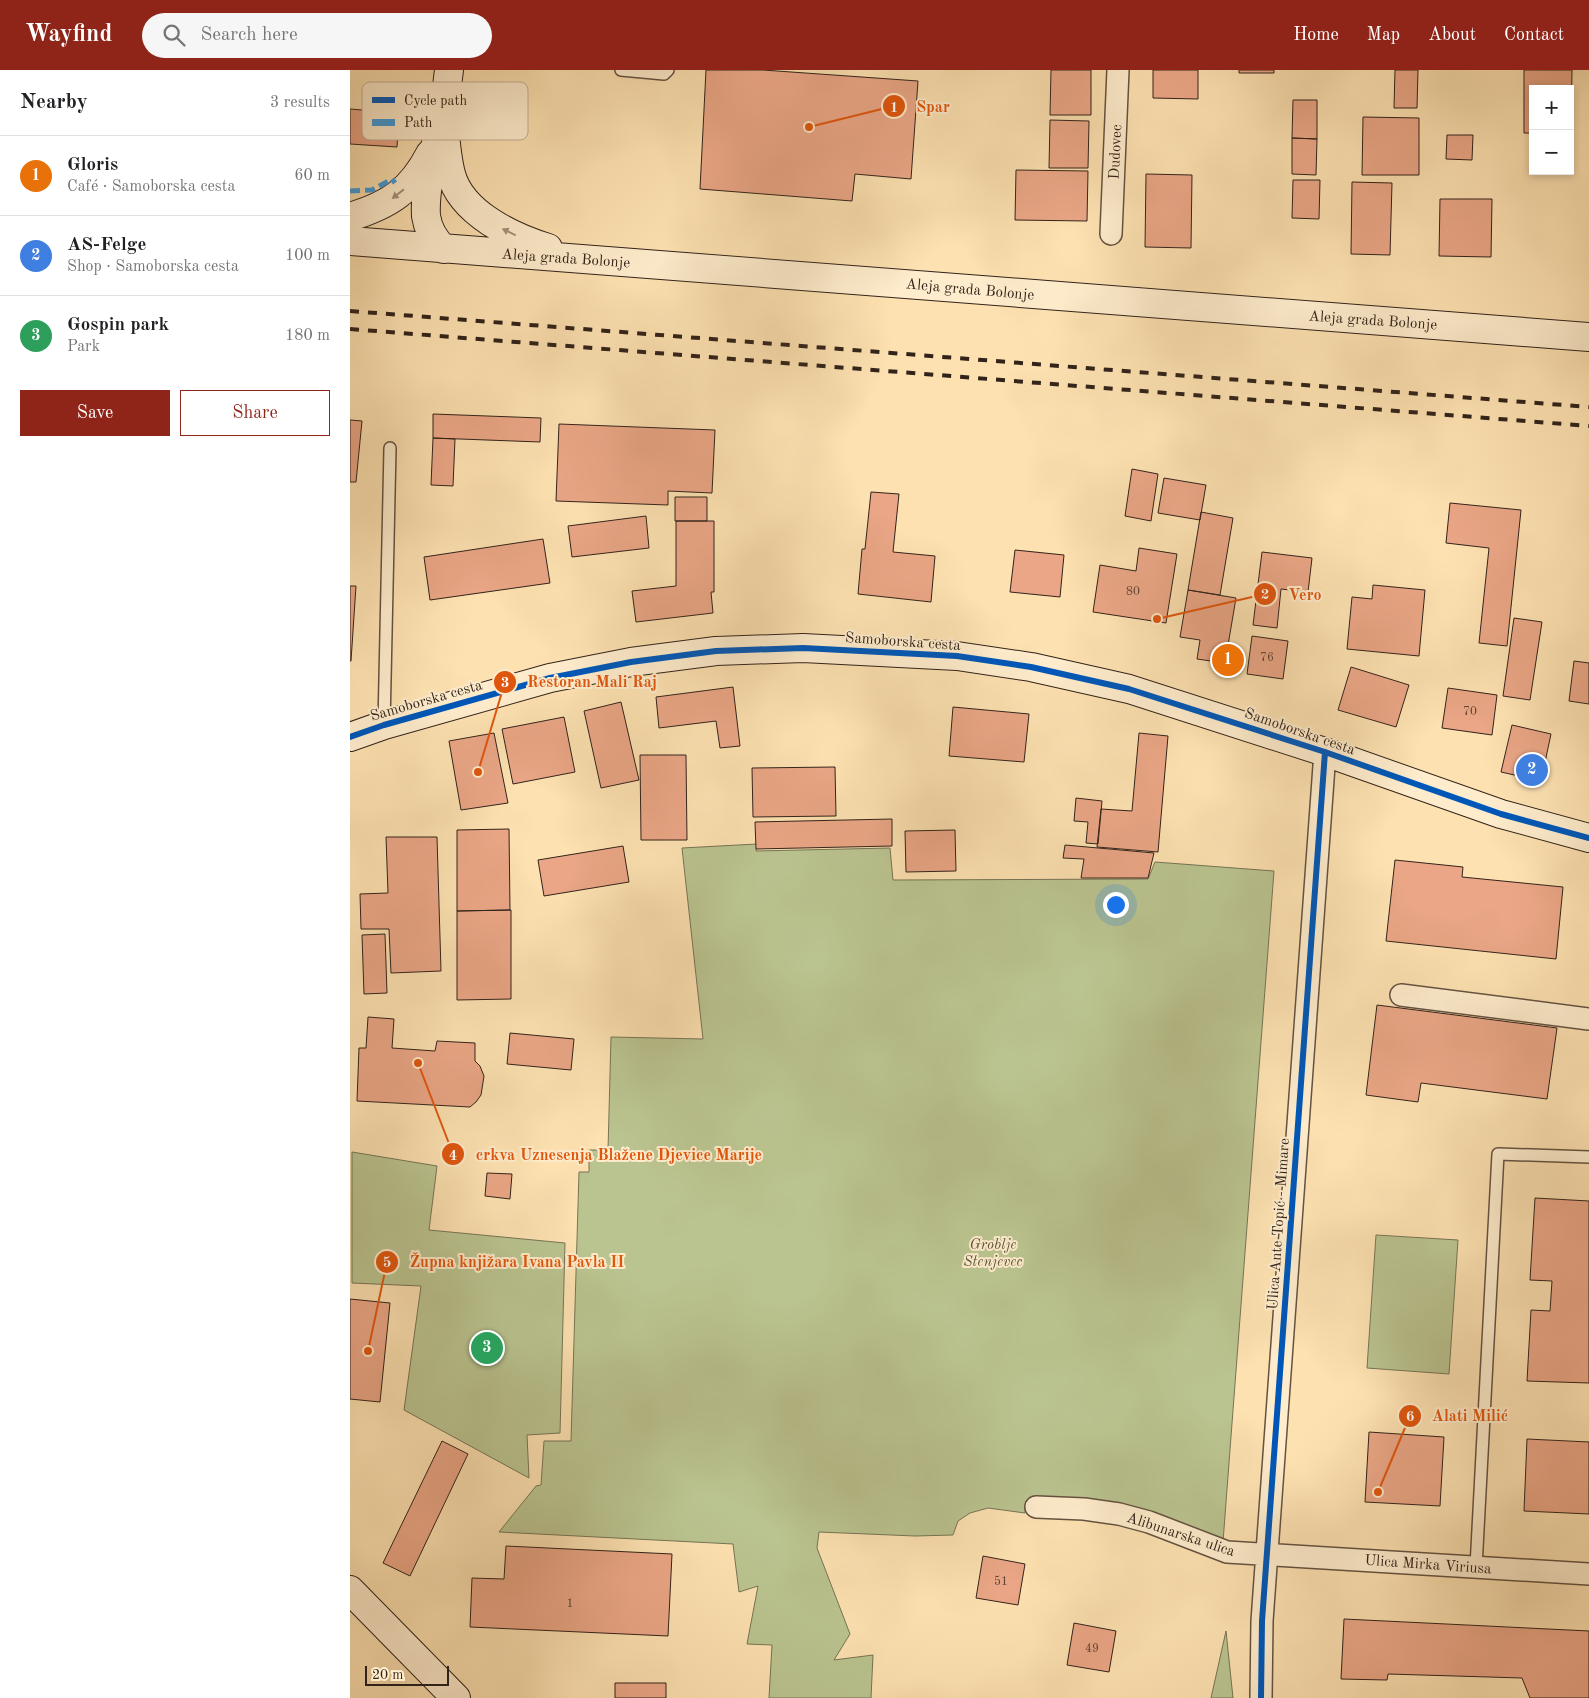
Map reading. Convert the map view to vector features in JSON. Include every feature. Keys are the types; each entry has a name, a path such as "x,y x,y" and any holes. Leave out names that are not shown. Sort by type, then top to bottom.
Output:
{"street":[{"name":"Dudovec","path":"1111,234 1118,70"},
{"path":"446,140 451,175 456,187 470,206 485,219 506,231 541,246 587,259"},
{"path":"350,217 391,200 411,184 437,142"},
{"path":"437,142 427,196 426,216 432,234 436,241 444,248"},
{"name":"Aleja grada Bolonje","path":"350,241 1589,337"},
{"name":"Samoborska cesta","path":"350,737 384,724 550,678 631,662 716,651 803,648 957,656 1032,667 1129,689 1325,752 1501,814 1589,838"},
{"name":"Ulica Ante Topić - Mimare","path":"1261,1698 1262,1621 1325,752"},
{"path":"1401,995 1589,1020"},
{"name":"Alibunarska ulica","path":"1036,1507 1084,1509 1119,1514 1149,1522 1227,1552 1267,1554"},
{"name":"Ulica Mirka Viriusa","path":"1267,1554 1589,1574"},
{"path":"350,1590 456,1698"}],"lane":[{"path":"621,70 664,74 668,70"},
{"path":"384,724 390,448"},
{"path":"1476,1567 1498,1154 1589,1157"}],"green space":[{"name":"Groblje Stenjevec","path":"757,844 756,851 890,848 893,880 1148,879 1155,862 1274,871 1223,1542 1075,1502 1026,1501 1025,1513 988,1508 970,1513 958,1521 953,1535 915,1536 819,1532 817,1548 850,1634 834,1660 873,1655 871,1698 769,1698 772,1645 747,1644 758,1586 739,1592 733,1544 499,1532 536,1486 541,1485 544,1441 571,1441 579,1172 589,1172 589,1150 608,1150 611,1037 703,1039 682,848"},
{"path":"352,1152 437,1166 429,1230 565,1243 560,1433 527,1435 529,1478 404,1410 421,1286 352,1283"},
{"path":"1376,1235 1458,1240 1449,1374 1367,1368"},
{"path":"1226,1631 1233,1698 1211,1698"}],"building":[{"path":"706,70 763,70 918,81 911,179 855,174 852,201 700,189"},
{"path":"1051,70 1091,70 1091,115 1050,115"},
{"path":"1153,70 1198,70 1198,99 1153,98"},
{"path":"1239,70 1274,70 1274,73 1239,73"},
{"path":"1395,70 1418,70 1417,108 1394,108"},
{"path":"1524,70 1572,70 1572,85 1529,85 1529,133 1524,133"},
{"path":"1293,100 1317,100 1317,139 1292,138"},
{"path":"350,109 362,110 362,140 397,140 397,147 350,144"},
{"path":"1363,117 1419,118 1419,175 1362,175"},
{"path":"1050,120 1089,121 1088,168 1049,168"},
{"path":"1447,135 1473,135 1472,160 1446,159"},
{"path":"1292,138 1317,139 1316,175 1292,174"},
{"path":"1016,170 1088,171 1087,221 1015,220"},
{"path":"1146,174 1192,175 1191,248 1145,247"},
{"path":"1293,180 1320,180 1319,219 1292,218"},
{"path":"1352,182 1392,183 1390,255 1351,254"},
{"path":"1440,199 1492,199 1491,257 1439,256"},
{"path":"433,414 541,418 540,442 433,438"},
{"path":"350,420 362,421 356,482 350,482"},
{"path":"559,424 715,430 712,493 668,491 668,505 556,501"},
{"path":"433,438 455,439 453,486 431,485"},
{"path":"1132,469 1158,474 1151,521 1125,516"},
{"path":"1164,478 1206,485 1200,520 1158,513"},
{"path":"871,492 899,494 893,552 935,556 931,602 858,594 862,549 865,549"},
{"path":"675,497 707,497 707,521 675,521"},
{"path":"1450,503 1521,510 1507,646 1479,643 1489,548 1446,543"},
{"path":"1201,512 1233,518 1220,595 1188,590"},
{"path":"646,516 649,548 572,557 568,526"},
{"path":"676,521 714,521 714,592 711,592 713,613 636,622 632,591 676,586"},
{"path":"543,539 550,583 430,600 424,557"},
{"path":"1139,548 1177,554 1166,623 1093,612 1100,565 1136,571"},
{"path":"1015,550 1064,555 1060,597 1010,592"},
{"path":"1262,552 1312,558 1308,592 1281,589 1277,628 1253,625"},
{"path":"1373,585 1425,590 1419,656 1347,649 1352,597 1372,599"},
{"path":"350,586 356,586 351,661 350,661"},
{"path":"1188,590 1236,598 1225,663 1197,659 1200,640 1180,637"},
{"path":"1514,618 1542,622 1530,700 1503,696"},
{"path":"1252,636 1288,641 1283,679 1247,674"},
{"path":"1574,661 1589,663 1589,704 1569,701"},
{"path":"1351,667 1409,685 1396,727 1338,710"},
{"path":"733,687 740,746 720,748 716,721 659,728 656,697"},
{"path":"1448,688 1497,695 1492,735 1442,728"},
{"path":"621,702 639,780 601,788 584,711"},
{"path":"953,707 1029,714 1024,762 949,756"},
{"path":"564,717 575,772 513,784 502,729"},
{"path":"1512,725 1551,734 1541,781 1501,772"},
{"path":"494,733 508,803 461,810 449,741"},
{"path":"1139,733 1168,736 1158,852 1097,847 1101,809 1132,811"},
{"path":"640,755 686,755 687,840 641,840"},
{"path":"835,767 836,816 753,817 752,768"},
{"path":"1076,798 1102,801 1098,844 1086,843 1088,822 1074,821"},
{"path":"892,819 892,846 756,849 755,822"},
{"path":"509,829 510,910 457,911 457,830"},
{"path":"955,830 956,871 906,872 905,831"},
{"path":"386,837 437,837 441,971 391,973 389,929 361,929 360,894 388,893"},
{"path":"1065,845 1154,853 1148,878 1081,878 1084,859 1063,858"},
{"path":"623,846 629,882 544,896 538,860"},
{"path":"1395,860 1463,867 1462,877 1563,887 1556,959 1386,941"},
{"path":"511,910 511,999 457,1000 457,911"},
{"path":"385,934 387,993 364,994 362,935"},
{"path":"1377,1005 1557,1028 1547,1099 1421,1083 1418,1102 1366,1095"},
{"path":"368,1017 394,1019 392,1048 435,1051 437,1041 475,1043 475,1061 480,1066 484,1076 481,1095 476,1102 470,1107 357,1101 359,1048 366,1048"},
{"path":"510,1033 574,1039 571,1070 507,1064"},
{"path":"487,1173 512,1174 510,1199 485,1196"},
{"path":"1535,1198 1589,1201 1589,1383 1527,1381 1531,1310 1550,1311 1552,1281 1530,1280"},
{"path":"350,1299 390,1303 380,1402 350,1399"},
{"path":"1369,1432 1444,1437 1440,1506 1365,1502"},
{"path":"1527,1439 1589,1442 1589,1514 1524,1511"},
{"path":"442,1441 468,1454 410,1576 383,1563"},
{"path":"506,1546 672,1554 668,1636 470,1627 472,1578 504,1579"},
{"path":"983,1556 1025,1564 1018,1605 976,1598"},
{"path":"1344,1619 1589,1631 1589,1698 1530,1698 1522,1678 1388,1674 1387,1680 1341,1679"},
{"path":"1074,1623 1116,1631 1109,1672 1067,1665"},
{"path":"615,1683 666,1683 666,1698 615,1698"}],"railway":[{"path":"350,311 1589,407"},
{"path":"350,329 1589,426"}],"marked path":[{"path":"350,191 372,190 392,179 395,183"}],"cycle path":[{"path":"350,737 384,725 550,678 631,662 716,651 803,648 957,656 1031,667 1129,689 1325,752 1501,814 1589,838"},
{"path":"1261,1698 1262,1621 1325,752"}],"place":[{"name":"Spar","path":"809,127"},
{"name":"Vero","path":"1157,619"},
{"name":"Gloris","path":"1228,660"},
{"name":"AS-Felge","path":"1532,770"},
{"name":"Restoran Mali Raj","path":"478,772"},
{"name":"crkva Uznesenja Blažene Djevice Marije","path":"418,1063"},
{"name":"Gospin park","path":"487,1348"},
{"name":"Župna knjižara Ivana Pavla II","path":"368,1351"},
{"name":"Alati Milić","path":"1378,1492"}]}
